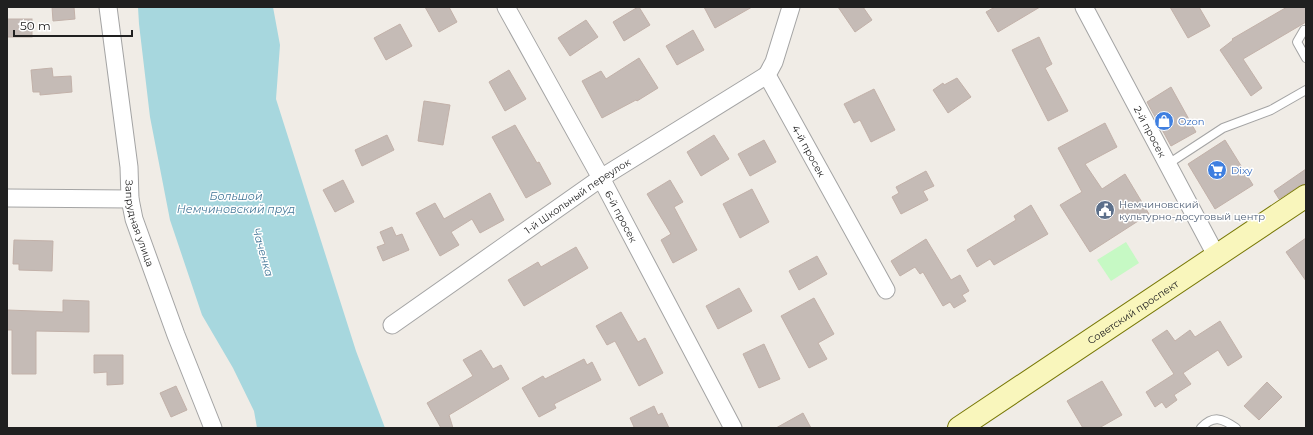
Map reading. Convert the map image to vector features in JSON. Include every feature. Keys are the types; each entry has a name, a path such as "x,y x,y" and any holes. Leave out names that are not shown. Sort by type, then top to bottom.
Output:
{"street":[{"name":"Запрудная улица","path":"108,7 129,167 130,199 134,219 176,335 213,428"},
{"name":"6-й просек","path":"506,7 601,178 733,428"},
{"path":"768,75 774,62 791,7"},
{"name":"2-й просек","path":"1084,7 1217,257"},
{"name":"1-й Школьный переулок","path":"392,325 601,178 768,75"},
{"name":"4-й просек","path":"768,75 886,290"},
{"name":"Советский проспект","path":"969,425 1306,196"},
{"path":"7,198 130,199"}],"lane":[{"path":"1304,30 1297,42 1306,58"},
{"path":"1168,164 1223,128 1271,110 1306,90"},
{"path":"1201,428 1206,422 1218,419 1225,420 1236,428"}],"green space":[{"path":"1126,242 1139,263 1111,281 1097,260"}],"water":[{"name":"Большой Немчиновский пруд","path":"138,7 273,7 280,45 276,99 356,351 385,428 257,428 254,411 233,368 202,315 170,220 150,117"}],"building":[{"path":"52,7 74,7 75,19 53,21"},
{"path":"425,7 449,7 457,22 439,32"},
{"path":"638,7 650,25 624,41 613,22"},
{"path":"704,7 752,7 715,28"},
{"path":"838,7 863,7 872,20 855,32"},
{"path":"995,7 1040,7 998,32 986,12"},
{"path":"1170,7 1199,7 1210,26 1188,38"},
{"path":"1287,7 1306,7 1306,22 1243,59 1262,88 1251,96 1220,50 1233,40 1232,39"},
{"path":"7,19 32,19 32,37 7,37"},
{"path":"586,20 598,37 570,56 558,38"},
{"path":"400,24 412,46 386,60 374,38"},
{"path":"693,30 704,50 677,65 666,46"},
{"path":"1039,37 1052,64 1045,68 1068,111 1048,121 1012,50"},
{"path":"639,58 658,88 637,101 636,100 602,118 582,81 601,71 606,79"},
{"path":"52,68 53,77 71,76 72,92 40,95 40,92 33,92 31,70"},
{"path":"509,70 526,99 505,111 489,82"},
{"path":"957,78 971,97 948,113 933,90 943,83 944,85"},
{"path":"1171,87 1196,132 1171,146 1147,102"},
{"path":"874,89 895,130 871,142 860,120 854,123 844,104"},
{"path":"424,101 450,105 443,145 418,141"},
{"name":"Немчиновский культурно-досуговый центр","path":"1105,123 1117,147 1085,164 1102,189 1125,174 1149,214 1090,252 1060,205 1082,192 1058,148"},
{"path":"515,125 537,163 539,162 551,184 526,198 492,137"},
{"path":"387,135 394,150 362,166 355,150"},
{"path":"714,135 729,159 701,176 687,152"},
{"path":"764,140 776,162 750,176 738,154"},
{"name":"Dixy","path":"1225,140 1253,185 1215,209 1188,164"},
{"path":"1306,169 1306,184 1299,186 1279,199 1274,191"},
{"path":"926,171 934,186 923,191 928,200 901,214 892,197 899,193 896,187"},
{"path":"343,180 354,202 335,212 323,190"},
{"path":"670,180 683,202 674,207 697,250 673,263 661,240 671,234 647,194"},
{"path":"752,189 769,222 740,238 723,204"},
{"path":"490,193 504,220 480,233 472,219 451,232 459,245 440,256 416,213 435,203 444,219"},
{"path":"1031,205 1048,234 994,265 990,259 977,267 967,250 1016,220 1014,216"},
{"path":"392,227 396,236 402,234 409,250 383,261 377,247 385,244 380,232"},
{"path":"1306,238 1306,281 1286,252"},
{"path":"926,239 951,280 960,275 969,291 962,295 966,301 954,308 950,302 943,306 923,272 920,274 915,267 900,276 891,261"},
{"path":"14,240 53,241 52,271 19,270 19,264 13,264"},
{"path":"576,247 588,268 524,306 508,280 538,262 541,267"},
{"path":"817,256 827,274 799,290 789,271"},
{"path":"739,288 752,311 718,329 706,306"},
{"path":"814,298 834,334 818,343 827,359 809,368 781,316"},
{"path":"63,300 89,301 89,332 36,331 36,374 12,374 12,330 7,330 7,310 63,312"},
{"path":"621,312 638,342 645,338 663,373 639,386 615,341 607,345 596,326"},
{"path":"1220,321 1242,357 1228,366 1218,350 1183,373 1191,384 1174,395 1177,400 1166,408 1162,402 1155,407 1146,392 1174,374 1152,340 1167,330 1175,341 1190,330 1195,337"},
{"path":"764,344 780,379 759,388 743,354"},
{"path":"481,350 493,369 501,365 509,379 449,415 453,428 441,428 427,403 473,376 463,360"},
{"path":"94,355 123,355 123,384 107,385 107,372 94,373"},
{"path":"584,359 587,365 592,362 601,380 554,404 556,408 539,417 522,388 543,376 545,379"},
{"path":"1102,381 1122,415 1099,428 1083,428 1067,401"},
{"path":"1267,382 1282,397 1259,420 1244,406"},
{"path":"176,386 187,410 171,417 160,393"},
{"path":"654,406 658,415 662,413 669,428 633,428 634,427 630,418"},
{"path":"803,413 811,428 776,428"}],"place":[{"name":"Ozon","path":"1164,121"},
{"name":"Dixy","path":"1217,170"},
{"name":"Немчиновский культурно-досуговый центр","path":"1105,210"}],"water label":[{"name":"Чаченка","path":"263,252"}]}
